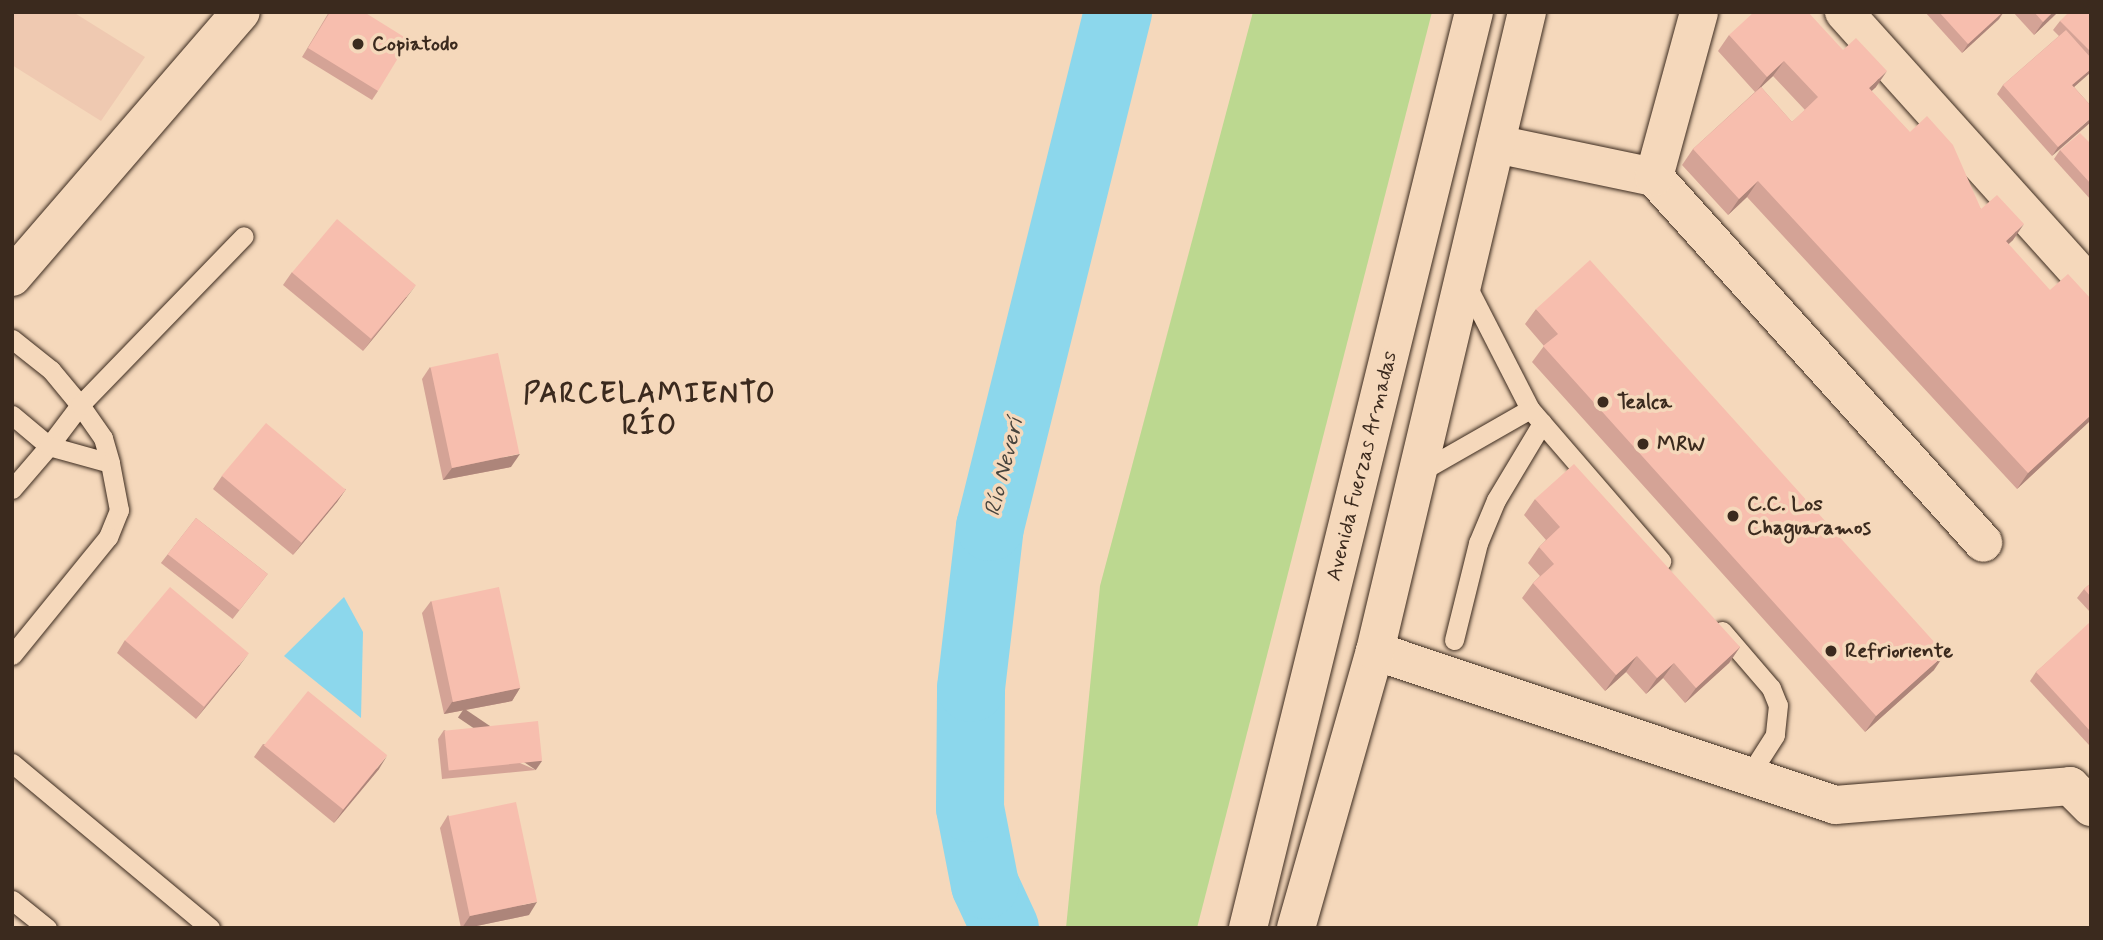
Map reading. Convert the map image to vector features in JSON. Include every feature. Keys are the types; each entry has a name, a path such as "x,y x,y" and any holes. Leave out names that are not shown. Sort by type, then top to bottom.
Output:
{"street":[{"name":"Avenida Fuerzas Armadas","path":"1250,923 1474,12"},
{"path":"1297,922 1375,650 1527,12"},
{"path":"1654,177 1699,12"},
{"path":"1844,12 2091,286"},
{"path":"12,277 227,17"},
{"path":"1496,144 1654,177 1983,543"},
{"path":"1375,650 1835,805 2084,787"}],"lane":[{"path":"12,489 80,405 244,236"},
{"path":"1463,279 1536,416 1670,571"},
{"path":"12,338 51,370 103,438 119,510 108,537 12,654"},
{"path":"12,415 49,446 110,463"},
{"path":"1418,473 1536,416"},
{"path":"1454,640 1487,521 1536,416"},
{"path":"1707,614 1771,688 1778,705 1775,735 1748,777"},
{"path":"12,763 210,928"},
{"path":"12,900 47,928"}],"shaded area":[{"path":"12,12 73,12 145,57 101,121 12,65"}],"green space":[{"path":"1253,12 1432,12 1197,928 1066,928 1100,586"}],"water":[{"path":"344,597 363,632 361,718 284,656"}],"building":[{"path":"330,12 364,12 409,40 378,91 308,48"},
{"path":"1754,12 1808,12 1843,50 1856,38 1887,71 1869,88 1910,132 1927,116 1953,145 1981,209 1997,195 2024,224 2006,241 2050,290 2068,274 2091,299 2091,415 2028,473 1758,181 1739,199 1693,149 1761,87 1792,122 1818,97 1784,61 1767,77 1729,35"},
{"path":"1939,12 2003,12 1968,44"},
{"path":"2034,12 2053,12 2043,22"},
{"path":"2069,12 2091,12 2091,52 2060,21"},
{"path":"2066,30 2091,58 2091,69 2072,85 2091,106 2091,118 2058,147 2003,85"},
{"path":"2080,133 2091,144 2091,184 2060,150"},
{"path":"337,219 416,285 371,339 292,273"},
{"name":"C.C. Los Chaguaramos","path":"1590,260 1945,654 1876,716 1543,346 1558,334 1536,309"},
{"path":"498,353 519,454 452,468 431,367"},
{"path":"266,423 346,490 301,543 222,476"},
{"path":"1574,464 1740,647 1696,688 1674,663 1657,678 1637,656 1616,675 1533,583 1554,564 1539,547 1560,527 1535,499"},
{"path":"196,518 268,574 239,610 168,554"},
{"path":"2091,583 2091,597 2084,589"},
{"path":"170,587 249,653 204,707 125,641"},
{"path":"499,587 520,688 453,702 432,601"},
{"path":"2091,623 2091,732 2036,672"},
{"path":"308,691 387,755 343,810 264,745"},
{"path":"538,721 542,761 449,771 445,731"},
{"path":"516,802 537,902 470,916 449,816"}],"waterway":[{"name":"Río Neverí","path":"1005,928 985,885 970,808 971,688 990,527 1118,12"}],"place":[{"name":"Copiatodo","path":"358,44"},
{"name":"Tealca","path":"1603,402"},
{"name":"MRW","path":"1643,444"},
{"name":"C.C. Los Chaguaramos","path":"1733,516"},
{"name":"Refrioriente","path":"1831,651"}],"district":[{"name":"PARCELAMIENTO RÍO","path":"650,411"}]}
